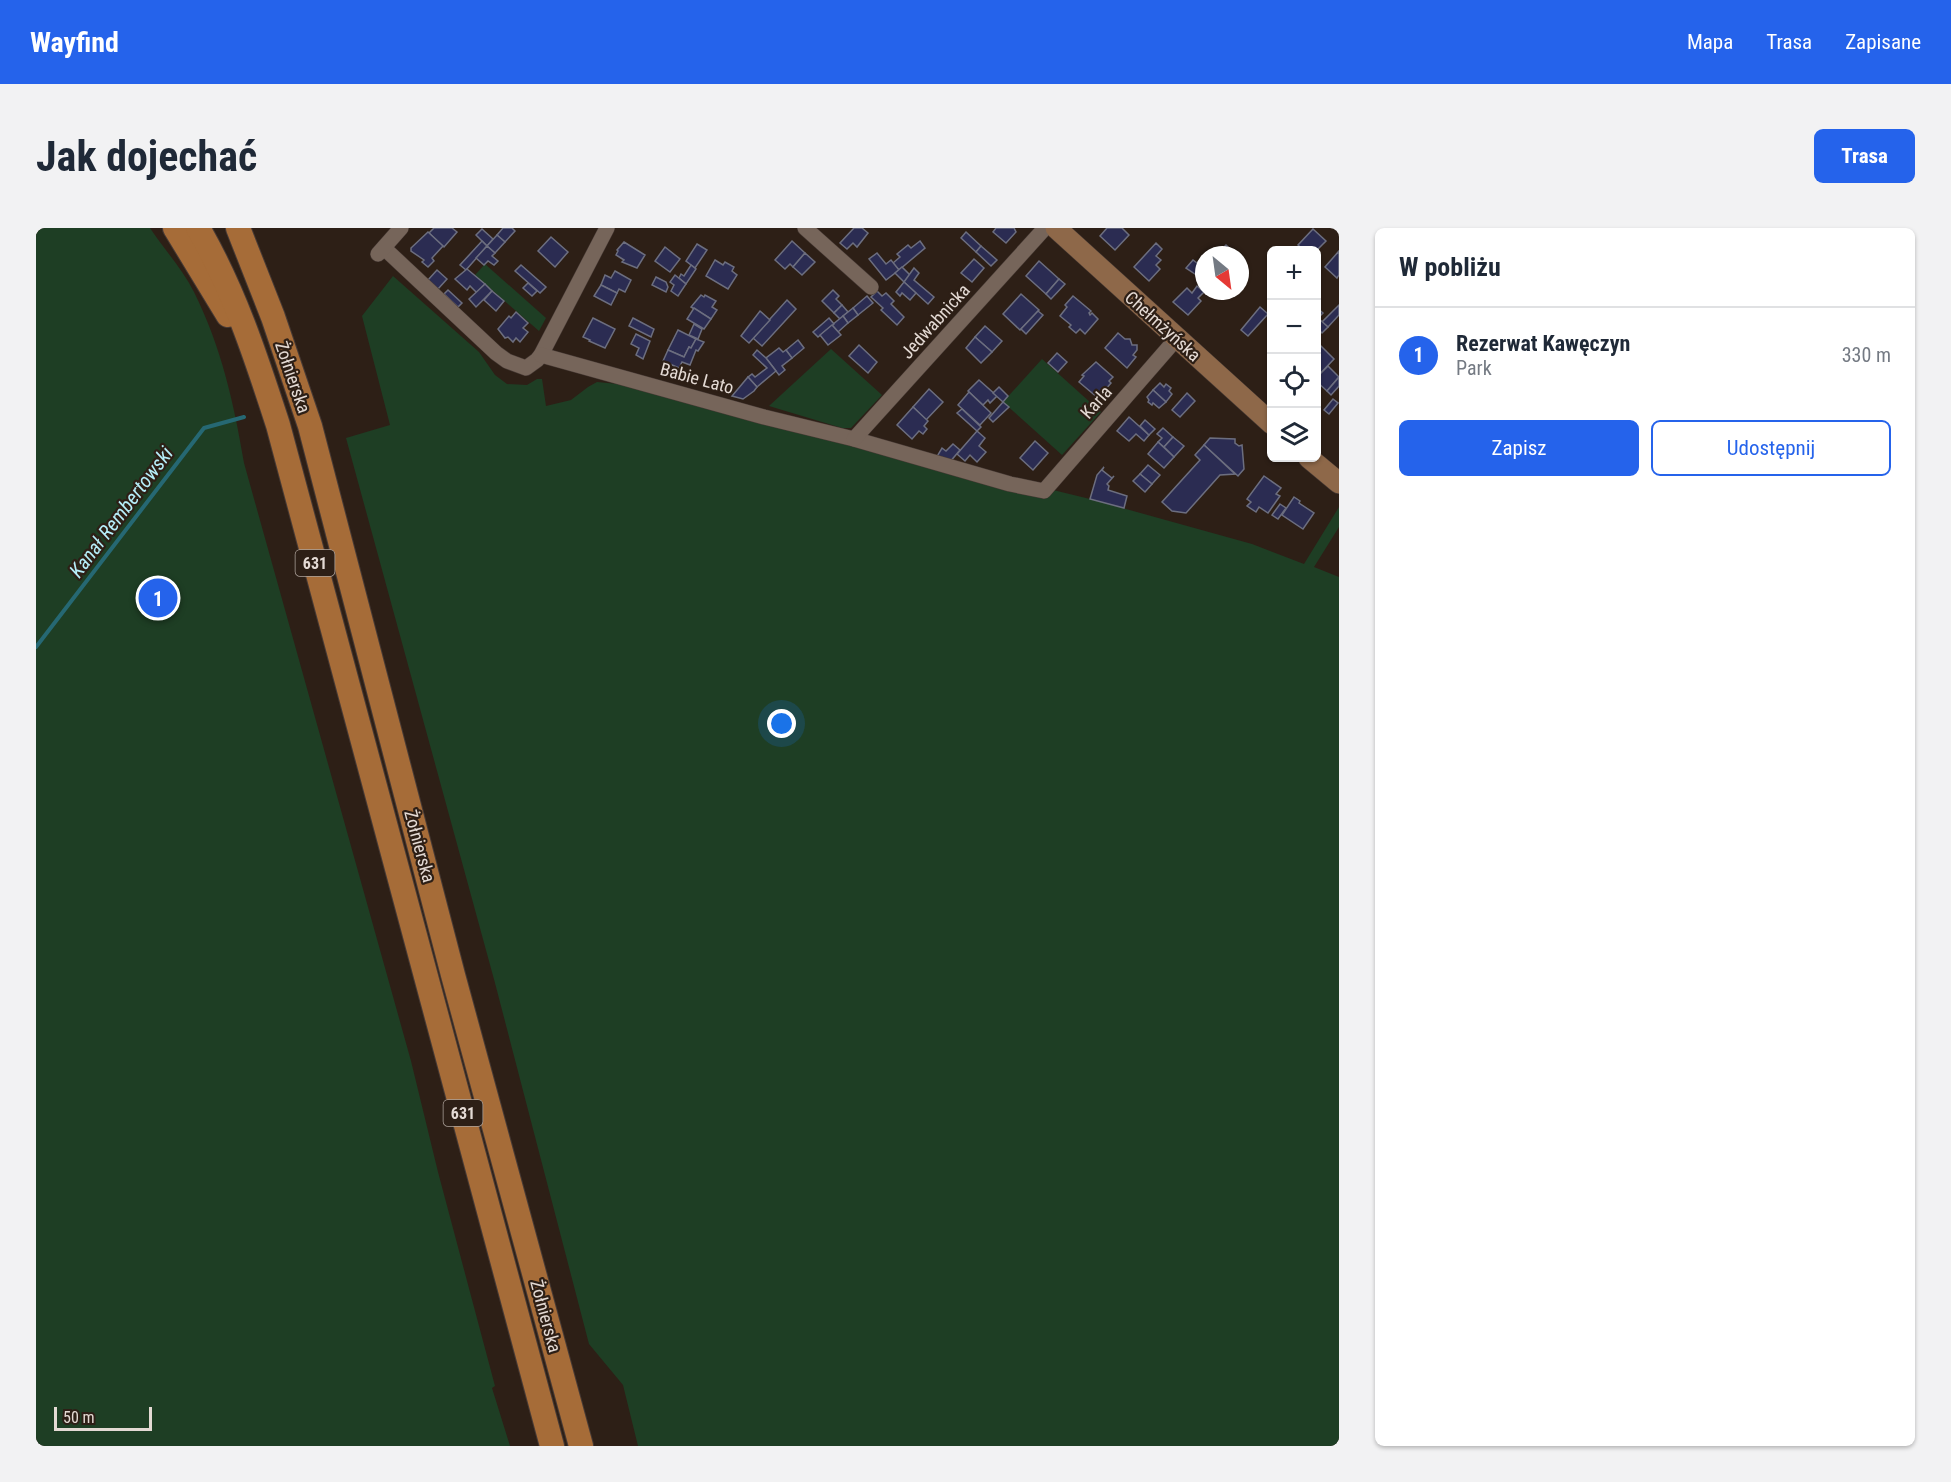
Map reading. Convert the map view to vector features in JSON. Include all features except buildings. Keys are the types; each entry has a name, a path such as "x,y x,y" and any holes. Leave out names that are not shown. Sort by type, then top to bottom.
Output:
{"main road":[{"path":"175,228 218,299 252,348"},
{"name":"631","path":"198,228 234,298 252,348"},
{"name":"631","path":"231,228 246,251"},
{"path":"238,228 246,251"},
{"name":"Żołnierska","path":"246,251 277,327 310,426 453,975 581,1446"},
{"name":"Żołnierska","path":"252,348 284,448 552,1446"}],"street":[{"path":"401,228 385,253 496,353 507,362 521,368 525,368 541,355 607,228"},
{"path":"805,228 871,287"},
{"name":"Jedwabnicka","path":"854,439 1045,228"},
{"name":"Chełmżyńska","path":"1056,228 1267,419"},
{"name":"Karla","path":"1044,491 1177,338"},
{"name":"Babie Lato","path":"541,355 764,417 854,439 1010,484 1044,491"},
{"path":"1314,462 1339,483"}],"green space":[{"path":"36,228 150,228 190,284 212,333 231,397 244,463 411,1061 495,1386 492,1388 510,1446 36,1446"},
{"path":"485,264 546,318 539,331 475,275"},
{"path":"393,276 479,352 495,375 507,384 527,385 537,379 542,379 546,406 571,400 597,382 618,384 1090,499 1252,544 1304,564 1339,507 1339,527 1314,567 1339,577 1339,1446 638,1446 623,1385 589,1344 495,983 346,438 390,425 362,316"},
{"path":"831,349 882,395 851,428 842,428 769,406"},
{"path":"1042,359 1101,412 1062,455 1003,402"}],"waterway":[{"name":"Kanał Rembertowski","path":"36,647 204,428 244,417"}],"place":[{"name":"Rezerwat Kawęczyn","path":"158,598"}]}
